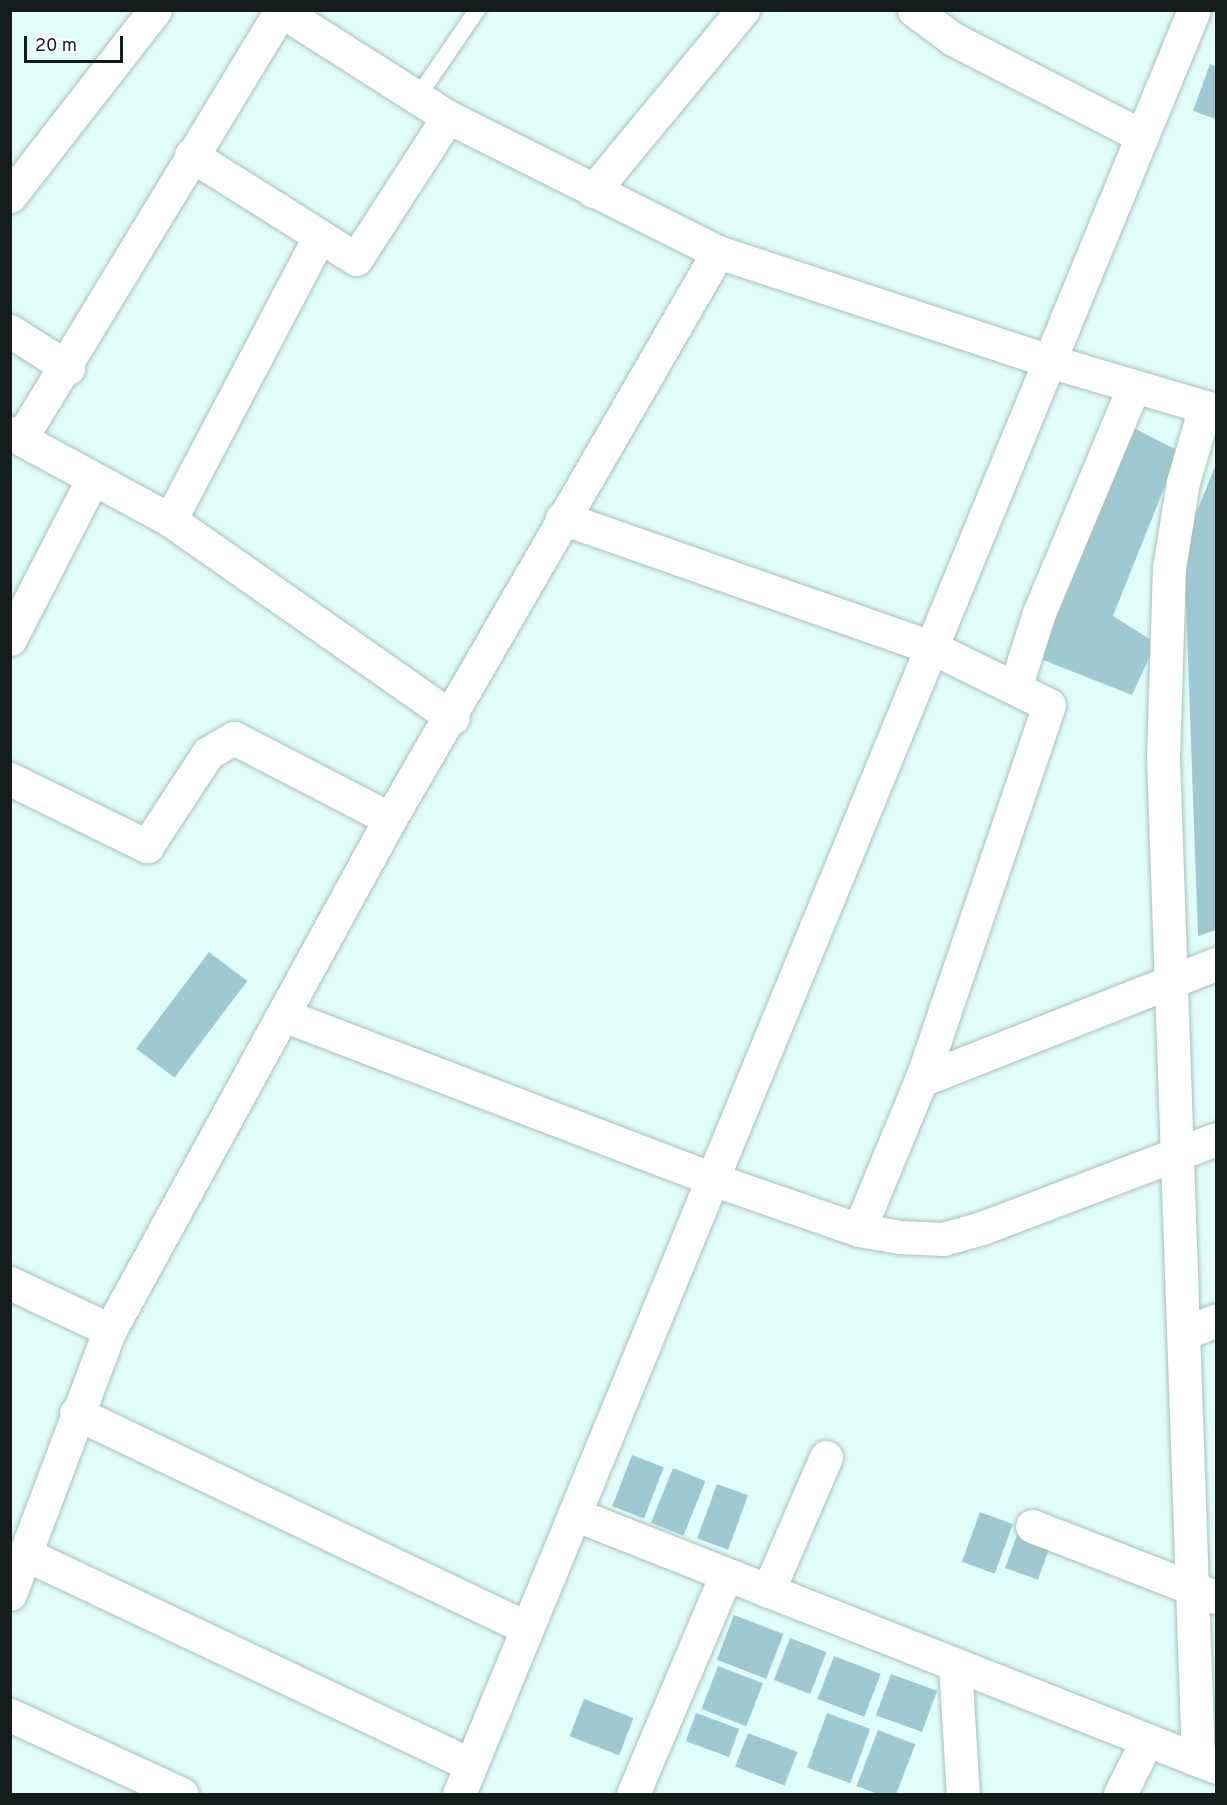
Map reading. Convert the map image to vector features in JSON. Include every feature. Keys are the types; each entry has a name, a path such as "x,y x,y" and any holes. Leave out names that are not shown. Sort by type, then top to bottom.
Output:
{"street":[{"path":"10,196 155,10"},
{"path":"592,191 743,10"},
{"path":"915,10 953,39 1142,136"},
{"path":"26,1554 465,1780 1194,10"},
{"path":"453,718 170,520 91,482 16,436 68,368 191,155 280,11 448,117 718,252 1049,362 1211,409 1183,482 1168,580 1163,758 1168,981 1187,1332 1203,1412 1207,1763 574,1514"},
{"path":"191,155 349,257 362,257 448,117"},
{"path":"170,520 319,237"},
{"path":"10,1594 76,1413 110,1330 390,819 453,718 562,518 718,252"},
{"path":"10,331 68,368"},
{"path":"1016,685 1029,639 1134,386"},
{"path":"10,639 91,482"},
{"path":"562,518 931,648 1045,700 1049,716 921,1080 859,1230"},
{"path":"10,779 147,846 208,753 234,738 390,819"},
{"path":"921,1080 1216,964"},
{"path":"283,1015 712,1179 859,1230 943,1239 1019,1216 1216,1139"},
{"path":"10,1283 110,1330"},
{"path":"1187,1332 1216,1320"},
{"path":"76,1413 527,1628"},
{"path":"768,1591 825,1457"},
{"path":"1032,1527 1206,1594"},
{"path":"633,1794 726,1575"},
{"path":"956,1665 963,1794"},
{"path":"10,1714 182,1794"},
{"path":"1120,1794 1147,1740"}],"lane":[{"path":"417,98 477,10"}],"building":[{"path":"1210,64 1216,67 1216,119 1193,111"},
{"path":"1130,426 1179,451 1113,616 1156,643 1132,695 1033,656"},
{"path":"1216,464 1216,930 1198,936 1186,604 1179,556"},
{"path":"209,952 247,981 175,1078 136,1049"},
{"path":"632,1455 664,1467 644,1519 612,1506"},
{"path":"673,1468 705,1481 683,1536 651,1523"},
{"path":"717,1484 748,1495 728,1550 697,1539"},
{"path":"980,1512 1013,1524 995,1574 962,1562"},
{"path":"1017,1535 1050,1547 1038,1580 1005,1568"},
{"path":"734,1615 783,1634 766,1679 717,1660"},
{"path":"790,1638 826,1652 810,1694 774,1680"},
{"path":"834,1656 881,1674 864,1717 818,1699"},
{"path":"718,1666 763,1683 746,1726 702,1709"},
{"path":"891,1674 937,1691 922,1732 876,1715"},
{"path":"584,1699 633,1718 619,1755 570,1736"},
{"path":"696,1713 739,1729 729,1757 686,1741"},
{"path":"827,1713 870,1729 850,1783 807,1768"},
{"path":"878,1730 915,1744 896,1794 877,1794 856,1786"},
{"path":"748,1733 797,1752 785,1786 735,1767"}]}
